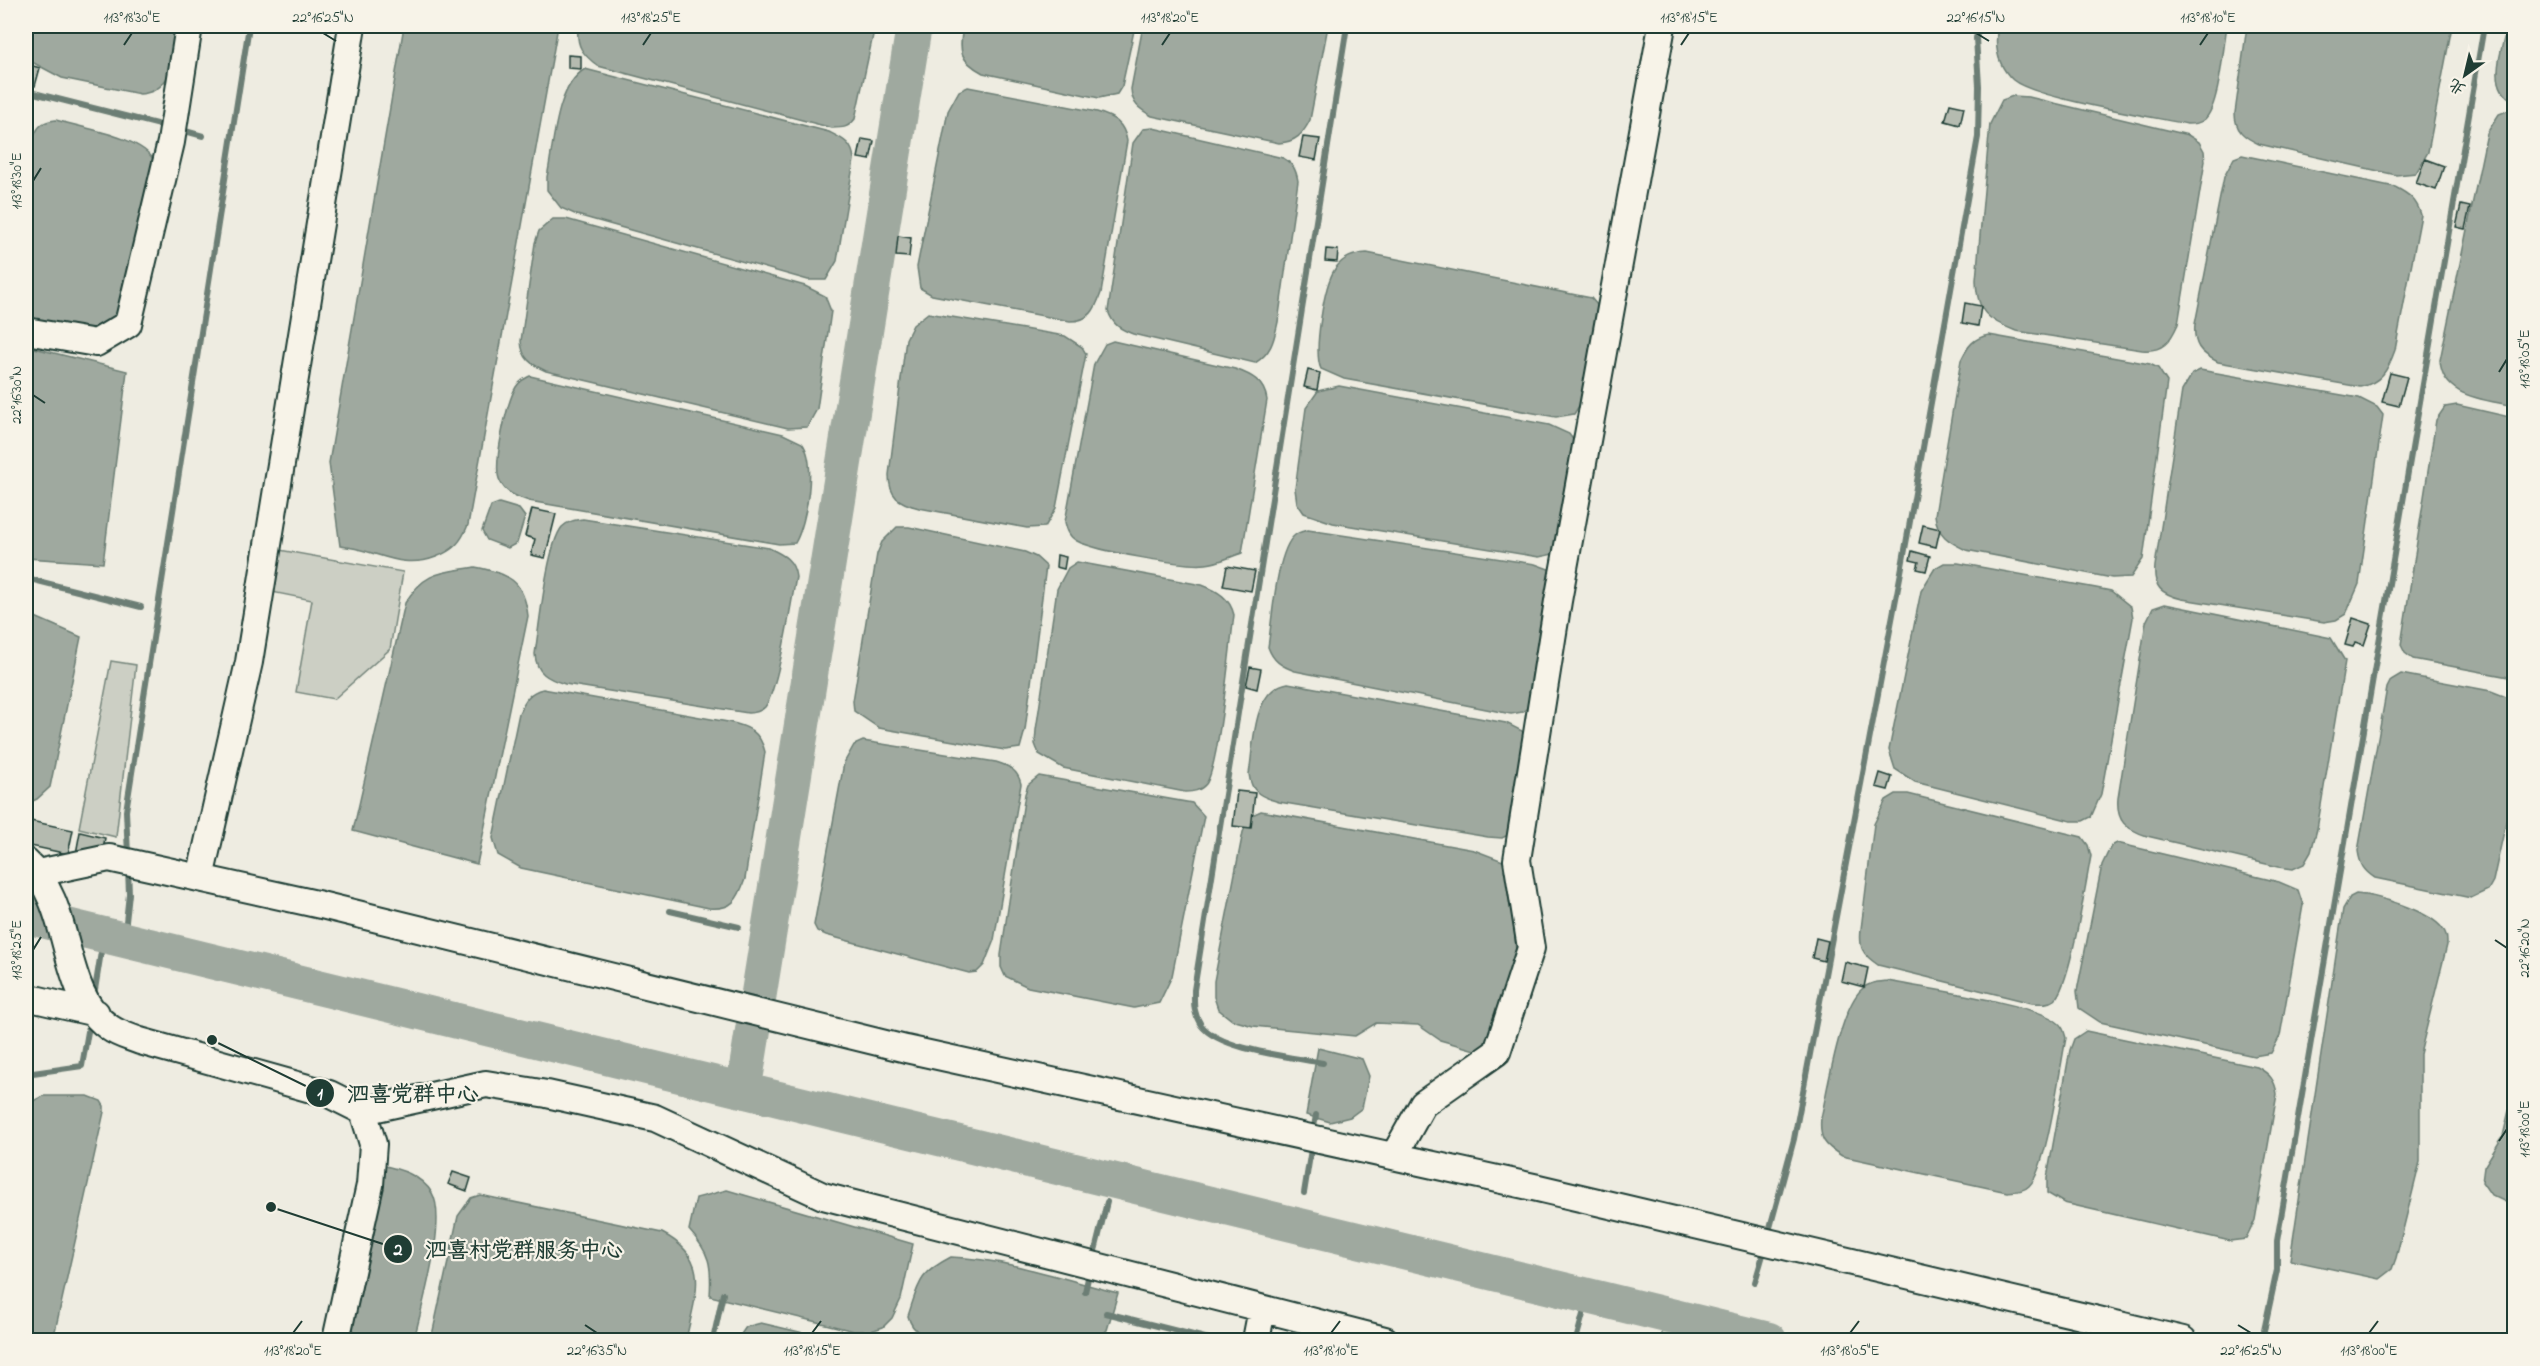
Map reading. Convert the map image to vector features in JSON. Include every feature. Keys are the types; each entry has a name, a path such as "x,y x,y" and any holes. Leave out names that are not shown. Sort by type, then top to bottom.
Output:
{"street":[{"path":"26,331 96,343 128,324 171,142 189,26"},
{"path":"200,878 249,662 351,26"},
{"path":"1394,1156 1422,1104 1497,1052 1531,948 1517,860 1558,601 1646,101 1662,26"},
{"path":"1385,1341 823,1196 655,1118 547,1094 486,1084 363,1111 330,1094 140,1041 109,1028 85,1002 55,904 32,868 109,858 200,878 321,905 906,1049 1394,1156 2183,1341"},
{"path":"26,997 96,1014"},
{"path":"336,1341 370,1185 373,1144 363,1111"},
{"path":"1256,1341 1262,1309"}],"shaded area":[{"path":"26,26 179,26 174,59 166,79 152,92 140,94 62,78 28,60"},
{"path":"404,26 558,26 468,525 460,541 448,551 423,561 411,562 340,546 329,463"},
{"path":"578,26 875,26 855,119 845,127 832,128 598,66 581,49"},
{"path":"963,26 1135,26 1122,86 1117,94 1099,98 983,73 965,59 961,49"},
{"path":"1143,26 1328,26 1310,120 1302,133 1294,139 1279,143 1152,116 1147,113 1135,102 1131,89"},
{"path":"1998,26 2227,26 2220,75 2210,112 2201,122 2187,124 2068,100 2025,87 2013,80 2000,62 1996,41"},
{"path":"2247,26 2452,26 2428,152 2416,173 2396,175 2259,144 2245,136 2239,129 2235,113"},
{"path":"2507,26 2514,26 2514,101 2505,95 2498,77"},
{"path":"585,69 829,132 846,142 852,149 854,160 837,261 826,280 808,280 577,215 561,208 547,190 554,134 567,89 575,77"},
{"path":"968,87 1097,112 1121,125 1127,141 1101,293 1094,309 1087,317 1070,321 932,295 920,288 917,267 948,111 959,91"},
{"path":"2013,96 2029,97 2188,135 2199,142 2204,151 2205,161 2178,324 2169,341 2161,347 2142,350 2016,331 1998,323 1981,307 1976,280 1990,124 2002,100"},
{"path":"2514,111 2514,406 2466,395 2456,389 2443,373 2440,360 2487,133 2499,114"},
{"path":"56,120 111,134 138,146 154,161 126,315 111,335 26,322 24,222 27,168 37,130 45,122"},
{"path":"1153,128 1283,158 1295,170 1298,181 1278,322 1269,350 1255,363 1133,334 1118,326 1110,316 1108,311 1133,143 1143,129"},
{"path":"2242,155 2395,187 2415,201 2421,215 2395,350 2390,364 2373,382 2360,387 2218,362 2199,348 2195,338 2195,324 2224,177 2234,158"},
{"path":"553,219 566,219 805,286 825,296 831,311 817,409 807,427 788,428 546,371 532,363 525,357 521,341 535,243 539,231"},
{"path":"1367,253 1591,298 1598,306 1599,312 1584,398 1574,414 1556,417 1344,379 1321,369 1319,334 1331,277 1338,265 1345,259"},
{"path":"928,313 1065,336 1082,347 1086,354 1056,508 1045,527 1027,528 919,508 906,504 893,494 889,475 906,339 913,325"},
{"path":"1989,335 2150,364 2158,368 2167,382 2143,559 2131,577 2112,578 1966,550 1949,541 1938,528 1935,515 1961,360 1972,343"},
{"path":"1113,341 1235,369 1252,376 1260,383 1267,400 1242,553 1210,563 1180,563 1087,545 1077,541 1069,533 1065,522 1094,364 1105,344"},
{"path":"26,346 127,371 103,563 26,558"},
{"path":"2200,370 2359,398 2377,407 2383,415 2359,584 2346,614 2336,620 2324,622 2182,599 2169,595 2157,585 2155,566 2182,391 2192,374"},
{"path":"530,376 783,434 802,443 809,464 809,492 803,521 795,543 779,544 529,501 512,494 500,481 499,449 512,395 519,383"},
{"path":"1339,386 1549,425 1569,434 1574,441 1557,549 1553,554 1539,557 1333,523 1304,513 1297,503 1295,489 1306,408 1318,391"},
{"path":"2457,405 2514,418 2514,678 2413,659 2405,653 2401,645 2436,420 2445,407"},
{"path":"499,503 519,509 525,517 517,543 508,548 487,540 482,531 491,506"},
{"path":"583,519 769,548 787,559 793,566 796,577 775,683 765,707 757,712 748,713 565,684 553,680 540,671 535,654 544,588 552,551 562,527 574,520"},
{"path":"897,527 909,527 1025,552 1036,557 1046,566 1025,730 1020,748 1005,750 879,728 854,711 853,701 877,554 882,542"},
{"path":"1308,530 1535,564 1554,571 1530,706 1522,712 1511,714 1295,671 1278,662 1268,647 1279,571 1289,543 1296,534"},
{"path":"274,549 403,572 390,649 334,699 296,692 312,600 267,591"},
{"path":"1077,562 1202,585 1218,593 1230,604 1234,615 1220,731 1211,773 1206,784 1199,790 1185,792 1063,768 1039,754 1035,744 1036,730 1057,589 1068,568"},
{"path":"1944,563 1958,563 2111,591 2131,607 2133,618 2101,794 2091,817 2083,821 2071,821 1915,782 1895,769 1889,750 1921,591 1935,568"},
{"path":"475,567 497,572 512,580 523,594 528,616 477,864 353,831 405,603 419,585 434,575"},
{"path":"2165,604 2331,638 2345,661 2317,829 2311,852 2304,864 2293,869 2279,867 2147,836 2128,827 2121,819 2118,798 2146,622 2153,608"},
{"path":"26,613 81,637 50,787 37,799 26,804"},
{"path":"111,661 136,665 116,837 79,828"},
{"path":"2401,674 2491,691 2514,700 2514,786 2493,881 2488,890 2471,898 2375,878 2365,870 2360,860 2358,851 2387,688 2391,680"},
{"path":"1288,683 1506,723 1522,731 1527,737 1510,834 1502,838 1488,837 1279,802 1258,793 1252,786 1249,774 1257,720 1267,696 1276,687"},
{"path":"543,689 728,722 742,725 756,734 765,752 745,879 740,893 733,902 723,907 709,908 521,868 498,855 493,838 519,713 528,697"},
{"path":"863,741 996,762 1009,767 1018,775 1021,784 994,940 984,965 977,972 969,973 826,935 817,931 814,925 844,763 854,745"},
{"path":"1039,776 1192,803 1204,816 1172,976 1159,1003 1134,1008 1028,987 1005,976 1001,967 1001,955 1025,794 1028,785"},
{"path":"1896,794 1908,794 2082,837 2088,845 2091,856 2066,976 2054,1000 2046,1003 2032,1003 1878,965 1865,954 1861,946 1861,936 1874,824 1886,800"},
{"path":"1261,811 1474,850 1503,861 1510,874 1517,965 1497,1028 1478,1051 1440,1040 1418,1025 1376,1023 1355,1036 1253,1026 1232,1020 1218,1009 1214,997 1214,981 1243,832 1252,815"},
{"path":"2117,843 2279,882 2298,890 2303,905 2280,1036 2271,1053 2254,1056 2100,1022 2079,1008 2077,991 2102,865 2111,846"},
{"path":"2356,894 2376,897 2415,910 2444,930 2447,940 2420,1054 2420,1162 2396,1258 2392,1269 2379,1279 2290,1260 2343,909 2350,897"},
{"path":"1888,981 1977,997 2026,1009 2045,1015 2062,1027 2066,1038 2047,1140 2036,1176 2027,1188 2007,1192 1842,1156 1824,1141 1821,1118 1836,1049 1847,1013 1862,989 1877,982"},
{"path":"2086,1031 2257,1067 2271,1078 2277,1094 2255,1220 2246,1239 2230,1241 2064,1203 2047,1193 2047,1178 2070,1050 2074,1039"},
{"path":"1318,1048 1362,1059 1369,1076 1362,1108 1350,1117 1330,1122 1306,1115"},
{"path":"2514,1089 2514,1206 2491,1195 2482,1182 2484,1167 2503,1136"},
{"path":"43,1096 88,1096 101,1101 104,1112 53,1340 26,1340 26,1113 31,1102"},
{"path":"381,1165 416,1177 432,1193 436,1206 437,1223 432,1265 414,1340 345,1340"},
{"path":"727,1190 913,1244 901,1299 892,1318 883,1327 871,1331 854,1331 710,1296 711,1276 708,1260 689,1230 696,1198"},
{"path":"480,1195 662,1233 678,1243 689,1254 696,1279 696,1293 686,1340 431,1340 458,1216 471,1198"},
{"path":"951,1257 1014,1266 1118,1293 1107,1330 1096,1340 944,1340 922,1334 913,1327 908,1316 918,1287 926,1274"},
{"path":"761,1323 831,1340 737,1340 746,1327"},
{"path":"1662,1325 1721,1340 1662,1340"}],"building":[{"path":"568,55 581,56 581,69 568,68"},
{"path":"26,64 40,68 35,86 26,83"},
{"path":"1950,104 1964,107 1960,125 1945,121"},
{"path":"1303,137 1320,139 1316,160 1299,157"},
{"path":"862,139 874,141 870,160 858,158"},
{"path":"2425,159 2444,166 2436,190 2416,183"},
{"path":"2461,205 2470,207 2465,229 2456,227"},
{"path":"898,236 911,238 909,257 896,256"},
{"path":"1326,249 1338,250 1337,262 1325,261"},
{"path":"1965,303 1981,306 1978,326 1962,323"},
{"path":"1308,370 1320,373 1317,390 1304,387"},
{"path":"2390,373 2407,377 2399,406 2382,402"},
{"path":"532,509 556,514 545,558 531,555 535,539 525,536"},
{"path":"1923,525 1940,529 1936,547 1919,543"},
{"path":"1912,551 1930,556 1926,571 1917,569 1919,562 1910,560"},
{"path":"1057,555 1066,557 1064,569 1056,567"},
{"path":"1227,566 1255,571 1251,591 1223,586"},
{"path":"2353,618 2371,624 2364,645 2355,642 2353,647 2345,645"},
{"path":"1250,667 1261,669 1257,689 1246,686"},
{"path":"1880,773 1892,777 1888,790 1876,787"},
{"path":"1237,791 1255,793 1251,828 1233,826"},
{"path":"26,820 73,830 68,854 26,845"},
{"path":"80,832 105,838 100,864 75,859"},
{"path":"1816,938 1828,941 1824,961 1812,958"},
{"path":"1845,962 1868,968 1864,987 1841,981"},
{"path":"453,1172 471,1178 467,1191 448,1184"}],"waterway":[{"path":"128,855 126,811 249,26"},
{"path":"745,1080 914,26"},
{"path":"1323,1063 1258,1051 1223,1041 1210,1034 1201,1025 1194,1008 1194,990 1347,26"},
{"path":"1768,1235 1794,1139 1901,572 1978,137 1979,86 1976,38 1979,26"},
{"path":"2262,1340 2277,1270 2277,1241 2484,26"},
{"path":"26,91 168,127"},
{"path":"178,129 203,136"},
{"path":"26,578 141,607"},
{"path":"124,940 129,894 128,869"},
{"path":"670,911 739,927"},
{"path":"26,916 1769,1340"},
{"path":"94,996 101,952"},
{"path":"26,1074 82,1066 90,1020"},
{"path":"1313,1133 1316,1115"},
{"path":"1304,1193 1312,1143"},
{"path":"1093,1259 1107,1202"},
{"path":"1755,1282 1765,1248"},
{"path":"1085,1292 1090,1269"},
{"path":"713,1340 723,1294"},
{"path":"1576,1340 1585,1307"},
{"path":"1106,1313 1213,1340"}],"place":[{"name":"泗喜党群中心","path":"212,1040"},
{"name":"泗喜村党群服务中心","path":"271,1207"}]}
